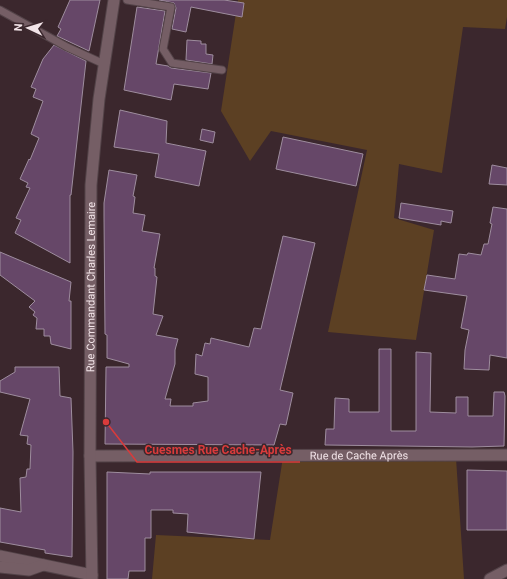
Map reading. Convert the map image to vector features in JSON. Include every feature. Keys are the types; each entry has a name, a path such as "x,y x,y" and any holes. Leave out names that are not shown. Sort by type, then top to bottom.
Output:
{"street":[{"name":"Rue Commandant Charles Lemaire","path":"92,577 90,456 91,185 99,99 114,0"},
{"name":"Rue de Cache Après","path":"90,456 507,455"},
{"path":"0,556 92,577"},
{"path":"0,567 29,570 44,565"},
{"path":"490,579 507,570"}],"lane":[{"path":"127,0 171,7 163,50 172,63 222,70"},
{"path":"0,10 67,47 104,64"}],"shaded area":[{"path":"238,0 507,0 505,29 463,27 442,173 399,164 394,218 434,230 416,340 328,332 367,150 271,131 250,161 221,111"},
{"path":"283,457 456,458 464,579 152,579 156,535 270,540"}],"building":[{"path":"70,0 100,0 89,51 57,36 61,29 58,27"},
{"path":"159,0 224,0 244,3 242,17 191,7 186,32 172,29 176,8 174,3"},
{"path":"137,7 165,11 156,64 171,68 211,73 208,89 174,84 171,100 124,90"},
{"path":"187,40 201,41 201,44 206,44 206,54 213,55 212,64 186,60"},
{"path":"54,45 86,61 70,195 70,263 15,233 21,220 16,218 30,188 26,187 28,183 20,179 39,138 31,134 43,101 33,97 36,89 31,87 43,59"},
{"path":"120,110 167,121 166,143 206,151 199,186 155,177 159,154 114,147"},
{"path":"202,129 215,132 213,143 200,140"},
{"path":"283,137 363,154 356,186 276,169"},
{"path":"492,165 507,168 507,185 489,184"},
{"path":"109,170 137,175 133,196 135,197 133,213 145,215 142,231 160,234 154,268 155,276 157,277 153,314 163,316 156,335 178,339 175,350 175,364 165,399 171,399 170,406 193,406 193,403 208,401 208,377 195,374 196,354 202,356 205,343 210,344 211,338 249,347 254,328 261,329 283,236 315,243 280,390 293,393 286,425 280,424 274,445 105,444 106,367 129,367 129,364 107,358 107,335 105,334 104,203"},
{"path":"401,203 453,211 451,223 441,221 441,225 399,218"},
{"path":"493,207 507,209 507,358 490,355 489,370 464,369 465,350 469,330 461,328 467,296 424,290 427,275 455,279 459,254 467,255 468,253 481,255 484,244 488,244 492,224 490,223"},
{"path":"0,252 71,282 69,301 71,301 71,349 51,344 50,336 44,336 44,329 36,329 37,318 33,315 35,312 29,307 35,301 0,275"},
{"path":"379,349 391,349 391,431 416,431 416,352 431,353 430,412 456,413 456,397 468,397 468,416 493,416 494,392 504,392 504,446 325,445 326,429 334,429 335,398 349,399 349,412 379,412"},
{"path":"15,367 59,367 60,396 71,398 73,452 72,557 45,553 45,550 0,542 0,508 21,512 20,478 26,477 27,469 30,469 31,445 27,444 28,436 20,435 30,399 0,392 0,381 15,372"},
{"path":"467,470 507,471 507,530 467,530"},
{"path":"107,472 150,474 150,472 261,472 254,539 187,532 188,514 173,513 173,510 151,510 151,538 145,538 145,571 129,571 128,579 107,579"}],"place":[{"name":"Cuesmes Rue Cache-Après","path":"106,422"}]}
